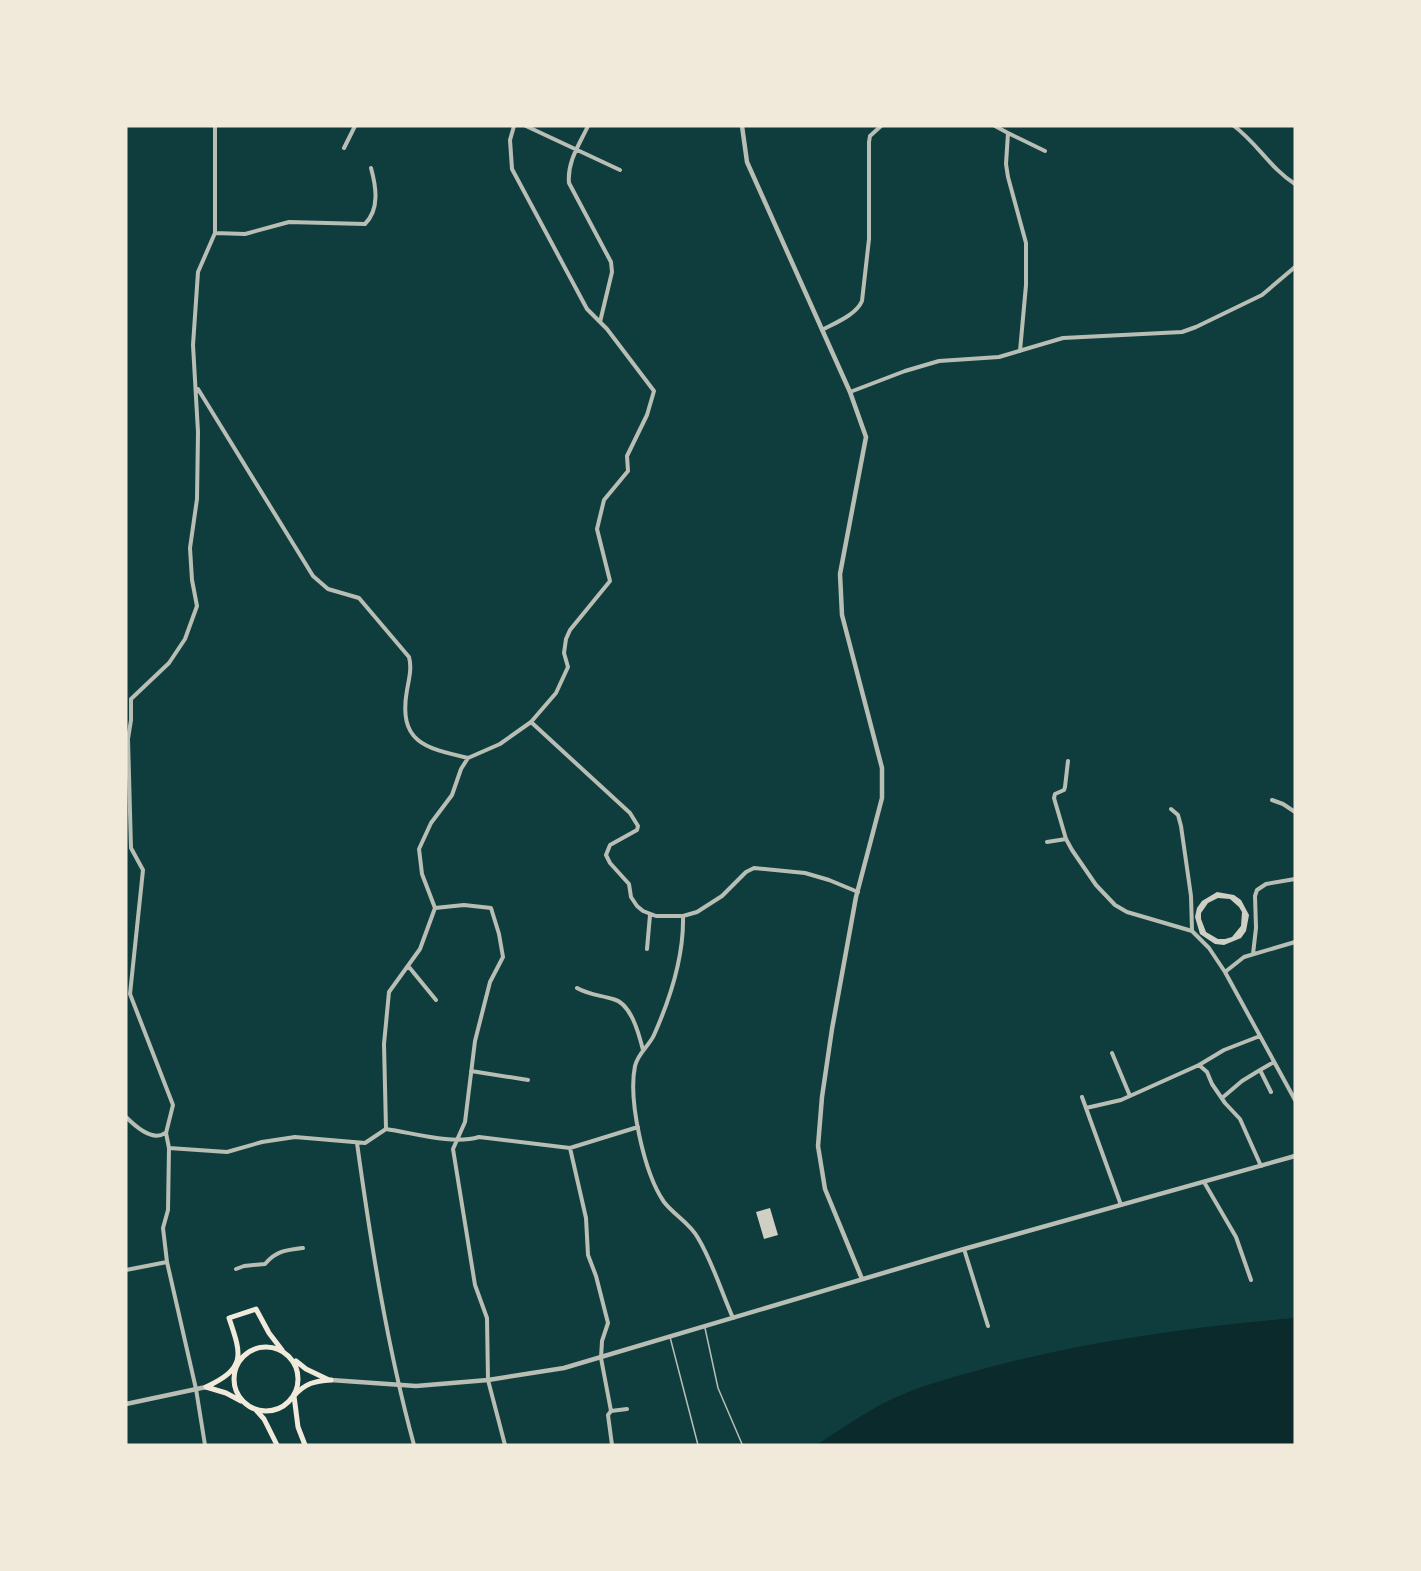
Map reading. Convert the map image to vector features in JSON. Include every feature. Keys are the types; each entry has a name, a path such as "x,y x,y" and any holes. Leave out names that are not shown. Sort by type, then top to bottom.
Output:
{"main road":[{"path":"245,1403 238,1395 234,1384 234,1373 238,1363 236,1337 229,1318 256,1309 269,1333 283,1351 306,1369 331,1380"},
{"path":"206,1388 224,1379 244,1355 253,1349 263,1346 283,1351"},
{"path":"291,1358 299,1376 294,1396 298,1427 307,1445"},
{"path":"255,1409 266,1411 276,1409 286,1404 301,1388 313,1381 331,1380"},
{"path":"206,1388 226,1393 255,1409 273,1433 276,1445"}],"street":[{"path":"215,126 215,233 198,272 193,345 194,379 197,388 313,576 328,589 359,598 409,657 411,668 403,711 412,735 424,746 468,758"},
{"path":"344,148 355,126"},
{"path":"386,1129 384,1044 388,998 391,988 409,967 420,949 435,908 422,874 419,849 431,823 452,795 461,769 468,758 500,744 531,722 556,693 568,667 564,653 570,630 610,580 597,529 604,500 628,471 627,456 647,415 654,391 600,322 587,309 512,169 510,140 514,126"},
{"path":"526,126 620,170"},
{"path":"588,126 570,162 568,183 611,262 612,273 600,322"},
{"path":"742,126 747,162 850,392 866,437 840,574 842,615 882,768 882,798 858,892 832,1029 822,1097 818,1146 825,1189 862,1279"},
{"path":"822,330 853,312 862,301 869,239 868,142 870,136 881,126"},
{"path":"995,126 1045,150"},
{"path":"1234,126 1282,175 1295,184"},
{"path":"1008,133 1008,177 1026,243 1026,285 1020,352"},
{"path":"215,233 245,234 289,222 365,224 372,213 377,191 371,168"},
{"path":"850,392 939,361 999,357 1064,338 1165,334 1191,330 1262,295 1295,267"},
{"path":"197,388 197,499 190,548 192,580 197,606 185,639 169,663 128,699 131,720 128,751 131,848 143,870 130,994 173,1105 166,1133 169,1148 168,1210 163,1228 167,1262 196,1389 205,1445"},
{"path":"531,722 630,813 637,823 637,830 610,845 606,855 610,863 629,884 633,902 650,915 683,916 697,912 722,896 744,873 754,868 805,873 858,892"},
{"path":"1068,761 1064,790 1055,794 1054,798 1066,839 1072,850 1096,885 1114,905 1127,912 1192,931 1209,948 1225,972 1295,1100"},
{"path":"1272,800 1295,812"},
{"path":"1171,809 1178,815 1182,826 1191,896 1192,931"},
{"path":"1047,842 1066,839"},
{"path":"1252,954 1256,928 1255,896 1258,887 1295,879"},
{"path":"435,908 464,905 489,907 493,910 502,957 490,982 475,1041 465,1122 459,1140 453,1149 475,1285 487,1318 488,1380 505,1445"},
{"path":"647,949 650,915"},
{"path":"683,916 680,951 668,998 653,1038 638,1057 633,1107 652,1180 668,1207 690,1226 697,1236 708,1255 733,1317"},
{"path":"1225,972 1244,957 1295,942"},
{"path":"409,967 436,999"},
{"path":"577,988 588,994 614,999 622,1005 635,1023 644,1050"},
{"path":"1086,1108 1121,1100 1199,1065 1224,1050 1260,1036"},
{"path":"1112,1053 1130,1096"},
{"path":"1222,1098 1242,1081 1274,1062"},
{"path":"1199,1065 1207,1072 1222,1098 1240,1119 1261,1166"},
{"path":"1260,1070 1270,1092"},
{"path":"471,1071 528,1080"},
{"path":"1082,1097 1122,1206"},
{"path":"126,1118 154,1137 160,1137 166,1133"},
{"path":"169,1148 227,1152 262,1142 295,1137 365,1143 386,1129 459,1140 479,1137 570,1148 638,1127"},
{"path":"357,1143 370,1236 398,1386 414,1445"},
{"path":"570,1148 586,1218 588,1255 608,1323 602,1341 601,1358 611,1411 608,1417 612,1445"},
{"path":"331,1380 398,1386 488,1380 564,1368 963,1249 1295,1156"},
{"path":"1204,1182 1236,1237 1251,1280"},
{"path":"236,1269 265,1264 273,1255 284,1250 303,1248"},
{"path":"963,1249 988,1326"},
{"path":"126,1270 167,1262"},
{"path":"126,1404 206,1388"},
{"path":"611,1411 627,1409"}],"lane":[{"path":"704,1326 718,1388 742,1444"},
{"path":"670,1336 698,1445"}],"water":[{"path":"1295,1318 1295,1445 816,1445 868,1412 899,1396 939,1381 994,1366 1068,1349 1143,1336 1220,1325"}],"building":[{"path":"1217,892 1234,895 1241,900 1249,915 1246,931 1241,938 1224,945 1215,944 1200,934 1195,917 1202,901","holes":["1218,898 1230,899 1242,912 1241,926 1232,937 1218,939 1206,932 1201,913 1208,903"]},
{"path":"770,1208 778,1235 764,1239 756,1212"}]}
